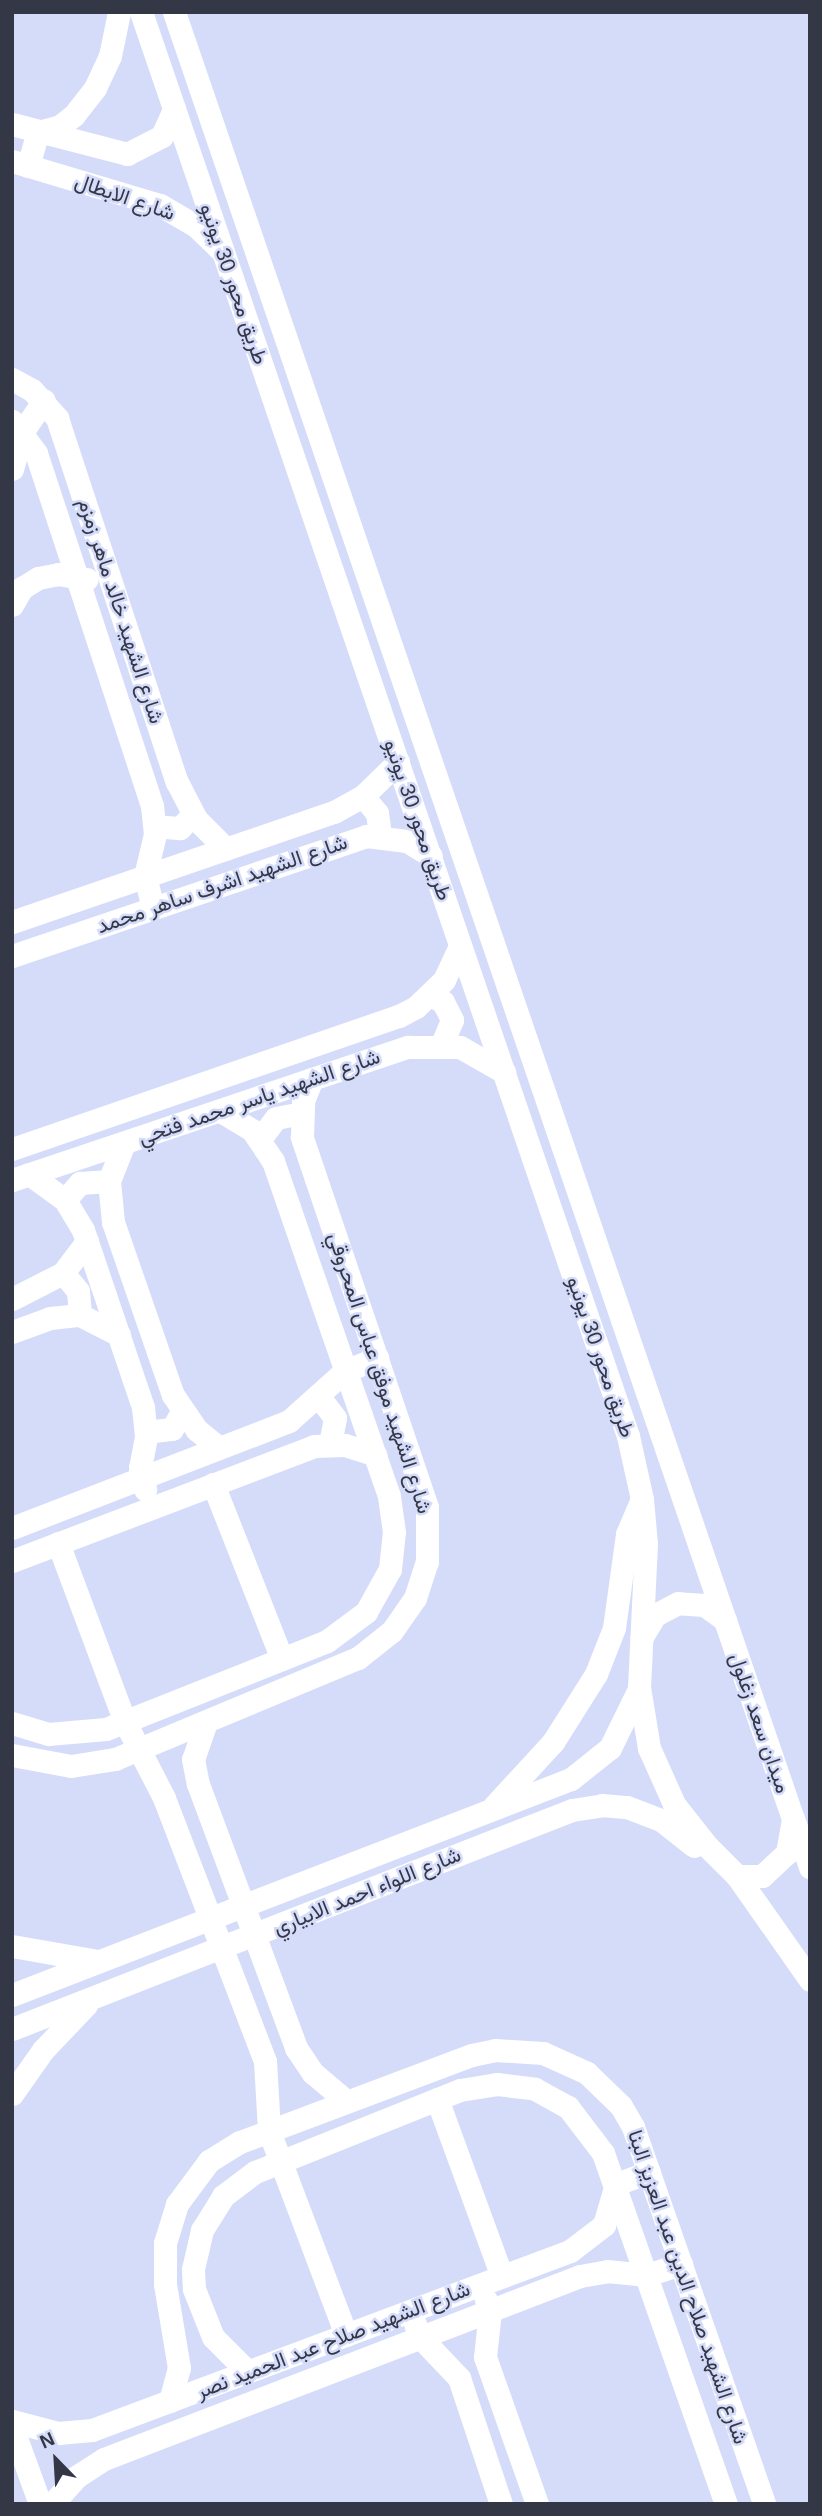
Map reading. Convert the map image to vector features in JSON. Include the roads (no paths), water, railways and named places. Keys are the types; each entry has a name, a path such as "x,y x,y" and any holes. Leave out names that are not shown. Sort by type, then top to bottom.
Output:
{"street":[{"path":"20,163 38,132 60,126 85,103 110,56 119,12"},
{"name":"طريق محور 30 يونيو","path":"141,12 621,1415 642,1499 647,1569 642,1637"},
{"name":"طريق محور 30 يونيو","path":"174,12 725,1620"},
{"name":"شارع الابطال","path":"12,124 127,154 162,135 174,109"},
{"name":"شارع الابطال","path":"20,163 160,205 196,226 225,256"},
{"name":"شارع الشهيد خالد ماهر زمزم","path":"12,379 44,400 62,430 177,782 193,814 226,849"},
{"path":"12,468 18,426 44,400"},
{"name":"شارع الشهيد خالد ماهر زمزم","path":"18,426 36,453 148,792 155,826 145,876"},
{"path":"16,589 48,575 77,579 108,573"},
{"name":"شارع الشهيد اشرف ساهر محمد","path":"12,922 334,812 363,796 398,762"},
{"path":"363,796 377,813 380,835"},
{"path":"155,826 180,828 193,814"},
{"name":"شارع الشهيد اشرف ساهر محمد","path":"12,956 352,840 380,835 407,841 430,856"},
{"path":"145,876 153,907"},
{"name":"شارع الشهيد ياسر محمد فتحي","path":"12,1149 399,1016 431,995 449,972 460,946"},
{"path":"431,995 443,1002 452,1020 442,1044"},
{"name":"شارع الشهيد ياسر محمد فتحي","path":"21,1177 408,1047 442,1044 476,1052 504,1072"},
{"name":"شارع الشهيد موفق عباس المحروقي","path":"12,1755 71,1766 115,1759 358,1658 406,1614 422,1580 429,1544 426,1507 302,1137 301,1113 312,1079"},
{"name":"شارع الشهيد موفق عباس المحروقي","path":"12,1723 67,1734 125,1722 243,1675 341,1633 376,1599 390,1569 394,1532 378,1466 273,1161 260,1139 242,1122 220,1111"},
{"path":"260,1139 276,1118 301,1113"},
{"path":"124,1143 109,1181 113,1222 167,1382 182,1412 219,1448"},
{"path":"21,1177 65,1200 87,1241 143,1407 146,1432 141,1478 152,1507"},
{"path":"65,1200 80,1182 109,1181"},
{"path":"12,1298 63,1273 87,1241"},
{"path":"63,1273 78,1292 80,1315"},
{"path":"12,1332 50,1318 80,1315 119,1335"},
{"path":"12,1528 289,1421 320,1398 345,1371 378,1358"},
{"path":"320,1398 335,1418 330,1444"},
{"path":"146,1432 172,1429 182,1412"},
{"path":"12,1562 213,1484 330,1444 378,1466 414,1466"},
{"path":"213,1484 282,1659"},
{"path":"488,1812 545,1752 596,1674 614,1628 626,1534 642,1499"},
{"path":"58,1544 125,1722 137,1750 164,1798 265,2061 269,2131 346,2335"},
{"path":"725,1620 704,1605 678,1603 655,1615 642,1637 639,1687 644,1728 664,1786 686,1821 737,1876 810,1980"},
{"name":"ميدان سعد زغلول","path":"725,1620 793,1819 792,1842 780,1862 762,1876 737,1876"},
{"path":"243,1675 253,1702"},
{"name":"شارع اللواء احمد الابياري","path":"12,1995 488,1812 586,1770 621,1734 639,1687"},
{"path":"206,1722 195,1746 194,1772 243,1906 296,2048 313,2073 346,2101"},
{"name":"شارع اللواء احمد الابياري","path":"12,2029 587,1806 627,1807 648,1813 718,1858"},
{"path":"793,1819 810,1867"},
{"path":"12,1946 100,1961"},
{"path":"12,2094 60,2031 97,1996"},
{"name":"شارع الشهيد صلاح الدين عبد العزيز البنا","path":"170,2401 179,2368 164,2264 170,2224 186,2189 209,2161 269,2131 449,2063 495,2050 519,2050 566,2061 587,2073 621,2106 649,2172 764,2504"},
{"path":"449,2063 460,2090"},
{"name":"شارع الشهيد صلاح الدين عبد العزيز البنا","path":"248,2372 224,2350 205,2323 194,2289 196,2249 202,2230 223,2196 255,2172 437,2099 460,2090 507,2084 552,2097 594,2136 616,2184 726,2504"},
{"path":"437,2099 502,2277"},
{"path":"616,2184 649,2172"},
{"name":"شارع الشهيد صلاح عبد الحميد نصر","path":"12,2421 41,2431 75,2433 170,2401 570,2251 594,2236 611,2213 616,2184"},
{"path":"647,2275 681,2264"},
{"name":"شارع الشهيد صلاح عبد الحميد نصر","path":"52,2504 76,2477 104,2459 420,2337 593,2273 647,2275"},
{"path":"480,2285 490,2311 485,2357 537,2504"},
{"path":"410,2311 420,2337 458,2378 493,2500 528,2479"},
{"path":"297,2354 307,2381"},
{"path":"12,2427 40,2504"}]}
